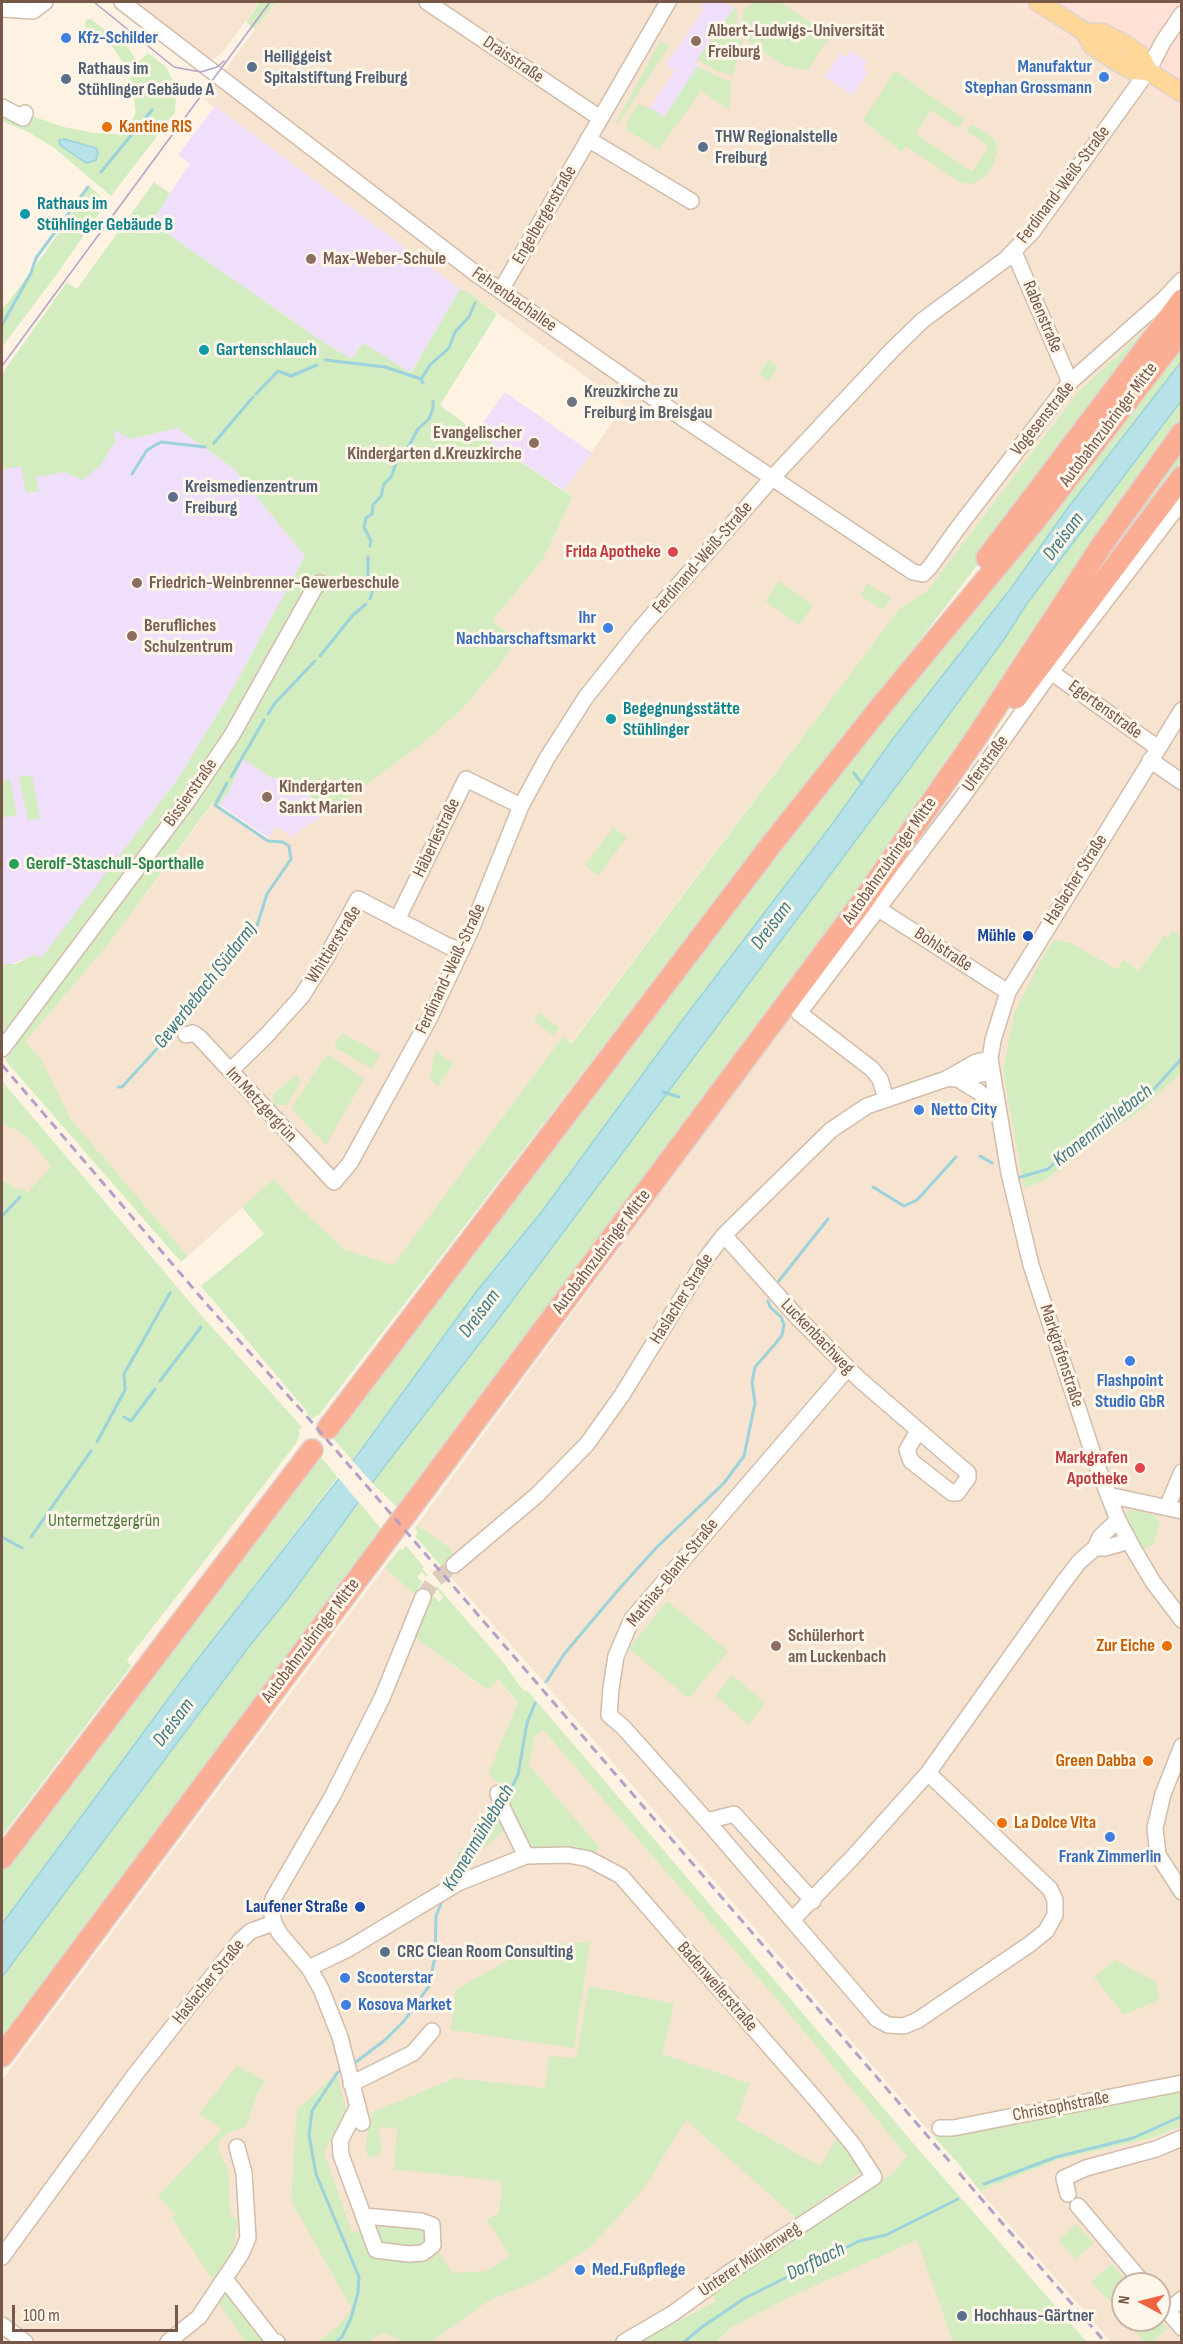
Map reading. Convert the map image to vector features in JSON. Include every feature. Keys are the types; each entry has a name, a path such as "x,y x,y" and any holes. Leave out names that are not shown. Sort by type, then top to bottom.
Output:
{"highway":[{"path":"935,642 952,605 1182,300"},
{"name":"Autobahnzubringer Mitte","path":"328,1428 771,845 849,745 1074,471 1182,330"},
{"name":"Autobahnzubringer Mitte","path":"2,2056 860,905 974,741 1102,545 1182,433"},
{"path":"974,741 1012,704 1182,477"},
{"path":"2,1858 312,1450"}],"main road":[{"path":"1038,2 1085,32 1092,45 1116,61 1132,70 1148,71 1182,93"}],"street":[{"path":"2,9 33,11 45,2"},
{"name":"Fehrenbachallee","path":"122,2 433,242 650,396 914,572 923,574"},
{"name":"Draisstraße","path":"427,2 600,118"},
{"name":"Engelbergerstraße","path":"501,290 668,2"},
{"name":"Ferdinand-Weiß-Straße","path":"334,1182 350,1163 428,1022 462,950 521,807 541,768 586,698 640,629 773,477 913,330 1014,252 1038,224 1148,71 1163,42 1182,14"},
{"path":"2,107 23,118 25,113"},
{"path":"588,139 691,201"},
{"name":"Rabenstraße","path":"1014,252 1070,382"},
{"name":"Vogesenstraße","path":"923,574 1070,382 1182,280"},
{"name":"Uferstraße","path":"886,1099 880,1079 872,1069 799,1013 1182,501"},
{"name":"Bissierstraße","path":"4,1046 189,799 232,735 315,587 320,583"},
{"name":"Egertenstraße","path":"1052,672 1154,754 1182,782"},
{"name":"Haslacher Straße","path":"454,1564 537,1495 587,1444 622,1395 707,1257 724,1235 831,1130 867,1106 952,1079 976,1062 991,1065 993,1040 1008,992 1182,710"},
{"name":"Häberlestraße","path":"398,920 466,779 521,807"},
{"name":"Whittierstraße","path":"230,1071 302,996 358,900 448,946 462,950"},
{"name":"Bohlstraße","path":"878,908 1008,992"},
{"name":"Im Metzgergrün","path":"186,1035 193,1033 199,1037 334,1182"},
{"name":"Markgrafenstraße","path":"991,1065 1009,1173 1031,1265 1096,1463 1118,1520 1129,1541 1153,1581 1182,1620"},
{"path":"952,1079 979,1092 998,1108"},
{"name":"Luckenbachweg","path":"724,1235 799,1319 848,1368 918,1431"},
{"name":"Mathias-Blank-Straße","path":"848,1368 632,1619 616,1656 610,1688 609,1715 623,1727 707,1821 877,2019 888,2025 904,2026 927,2014 1030,1944 1046,1931 1055,1915 1055,1900 1050,1889 928,1773"},
{"path":"1108,1495 1174,1509 1182,1472"},
{"path":"792,1920 813,1901 928,1773 1063,1583 1079,1562 1095,1548 1100,1537 1118,1520"},
{"path":"1095,1548 1105,1548 1129,1541"},
{"path":"362,2123 340,2037 325,1998 309,1968 280,1934 271,1910 273,1899 333,1795 382,1698 423,1597"},
{"path":"1182,1746 1163,1794 1155,1828 1155,1841 1158,1855 1182,1892"},
{"path":"500,1800 526,1856"},
{"path":"707,1821 734,1814 813,1901"},
{"name":"Badenweilerstraße","path":"309,1968 348,1949 455,1884 526,1856 568,1855 589,1859 621,1876 818,2102 854,2146 874,2177"},
{"name":"Haslacher Straße","path":"2,2257 134,2076 240,1941 251,1931 274,1923"},
{"path":"348,2072 413,2053 432,2031"},
{"name":"Christophstraße","path":"940,2128 953,2128 1182,2083"},
{"path":"358,2106 340,2140 341,2155 364,2216"},
{"path":"1134,2272 1073,2200 1064,2178 1086,2168 1156,2149 1182,2138"},
{"path":"168,2343 199,2317 248,2238 244,2173 237,2147"},
{"name":"Unterer Mühlenweg","path":"624,2343 672,2314 727,2274 874,2177"},
{"path":"225,2278 277,2343"},
{"path":"1171,2315 1182,2328"},
{"path":"2,2325 25,2343"}],"shaded area":[{"path":"114,2 260,2 222,53 209,62 183,55"},
{"path":"276,2 1008,2 1181,111 1181,288 1166,310 1077,393 927,591 899,609 570,1044 562,1037 393,1266 345,1250 297,1205 274,1179 188,1256 70,1118 25,1042 111,941 214,802 270,844 269,838 275,826 297,832 327,814 432,736 464,707 506,657 516,639 492,621 543,559 573,497 564,490 625,405 468,292 460,289 203,99"},
{"name":"Albert-Ludwigs-Universität Freiburg","path":"704,2 725,2 734,8 695,62 699,65 664,117 650,108 675,71 666,65 704,9 701,7"},
{"path":"1008,2 1181,2 1181,111"},
{"name":"Albert-Ludwigs-Universität Freiburg","path":"851,51 867,61 863,68 868,72 852,95 825,77 841,53 847,57"},
{"name":"Max-Weber-Schule","path":"215,106 460,289 411,373 363,343 352,359 323,342 152,223 190,164 178,155"},
{"name":"Evangelischer Kindergarten d.Kreuzkirche","path":"505,392 592,453 564,490 476,432"},
{"name":"Berufliches Schulzentrum","path":"2,417 113,429 132,439 177,428 233,468 305,556 232,690 177,780 41,959 35,954 10,965 2,964"},
{"path":"1181,494 1181,937 1165,939 1162,937 1139,971 1123,960 1117,971 1071,943 1055,939 1044,954 1014,1013 1003,1070 1109,1131 1137,1114 1181,1073 1181,2087 1174,2091 934,2137 536,1673 442,1567 453,1554 450,1548 417,1525 884,888"},
{"name":"Kindergarten Sankt Marien","path":"243,758 315,800 327,814 297,832 294,837 275,826 269,838 220,805 233,783"},
{"path":"2,1124 20,1132 31,1141 51,1167 26,1194 2,1180"},
{"path":"384,1568 415,1594 422,1582 432,1594 414,1637 487,1690 497,1679 518,1702 488,1774 505,1788 487,1818 459,1852 444,1883 464,1873 473,1859 491,1840 529,1765 535,1736 543,1730 786,2010 907,2156 893,2173 751,2264 711,2293 715,2300 643,2342 2,2342 2,2080"},
{"path":"1181,2126 1181,2342 1111,2342 980,2191 1057,2160 1155,2137"},
{"path":"918,2239 953,2342 718,2342 730,2328 794,2295"}],"green space":[{"path":"260,2 276,2 255,29 246,22"},
{"path":"756,2 779,2 829,34 808,70 784,66 748,40 742,25 743,14 746,7"},
{"path":"734,8 737,9 738,29 743,40 733,75 719,72 697,59"},
{"path":"87,19 91,19 129,49 138,62 148,53 166,67 176,87 175,113 111,196 53,147 28,132 2,121 2,113 29,115 63,127 95,133 117,134 129,127 136,112 130,77 108,42 84,26"},
{"path":"660,41 669,46 619,123 616,123"},
{"path":"697,67 731,82 729,110 701,91 659,149 626,130 626,124 638,104 664,117"},
{"path":"895,71 964,119 958,128 931,110 916,134 972,172 989,146 967,131 972,124 995,139 997,153 993,165 984,177 972,184 961,183 906,146 902,152 863,120"},
{"path":"154,182 170,193 152,223 323,342 352,359 363,343 411,373 460,289 468,292 497,314 440,405 573,497 543,559 492,621 516,639 506,657 464,707 432,736 327,814 315,800 304,793 302,795 275,777 273,779 243,759 220,805 213,802 111,941 25,1042 41,1059 70,1118 188,1256 181,1262 5,1060 14,1049 2,1039 2,964 16,964 35,954 41,958 177,780 232,690 305,556 233,468 177,428 132,439 113,430 116,440 100,466 82,480 64,472 36,477 39,491 26,493 21,466 2,470 2,374 67,282 77,289"},
{"path":"90,187 107,202 2,347 2,310"},
{"path":"1166,310 1169,314 816,776 692,931 318,1416 311,1419 201,1286 264,1234 242,1207 274,1179 297,1205 345,1250 393,1265 563,1036 571,1044 899,609 927,591 1077,393"},
{"path":"1181,348 1181,362 1067,509 1012,587 892,740 833,823 681,1022 540,1214 476,1293 352,1460 333,1438 822,788"},
{"path":"768,360 778,367 768,381 759,374"},
{"path":"1181,401 1181,420 912,820 399,1509 372,1483 503,1313 1005,638 1028,602"},
{"path":"1181,446 1181,461 1074,612 1040,649"},
{"path":"779,581 813,605 799,625 765,601"},
{"path":"868,584 891,598 883,610 860,595"},
{"path":"32,775 40,818 28,821 19,777"},
{"path":"10,779 17,815 2,818 2,781"},
{"path":"613,828 627,837 598,876 585,865"},
{"path":"1173,931 1181,937 1181,1073 1137,1114 1109,1131 1045,1180 1024,1188 1003,1070 1014,1013 1044,954 1055,939 1071,943 1117,970 1123,960 1139,971 1163,936 1167,938"},
{"path":"540,1013 559,1028 553,1036 534,1021"},
{"path":"342,1033 380,1054 372,1069 334,1047"},
{"path":"435,1050 453,1064 438,1086 430,1079"},
{"path":"327,1054 364,1079 326,1145 291,1108"},
{"path":"297,1074 301,1081 287,1105 274,1105 273,1095"},
{"name":"Untermetzgergrün","path":"2,1081 201,1315 302,1427 298,1431 300,1434 295,1445 127,1660 131,1666 2,1836 2,1180 17,1189 24,1189 26,1194 51,1167 31,1141 20,1132 2,1124"},
{"path":"319,1455 338,1477 194,1664 2,1924 2,1872 264,1532"},
{"path":"358,1501 382,1530 2,2041 2,1977 251,1644 287,1600"},
{"path":"1130,1510 1154,1515 1160,1524 1154,1543 1144,1550 1126,1515"},
{"path":"417,1525 450,1548 453,1554 442,1567 415,1536 418,1532 415,1529"},
{"path":"406,1546 428,1575 426,1577 422,1572 417,1576 422,1582 415,1594 384,1568 400,1549"},
{"path":"437,1586 503,1662 523,1690 528,1691 920,2151 1087,2342 953,2342 917,2240 794,2295 730,2328 717,2342 640,2342 715,2301 711,2292 893,2173 907,2156 786,2010 543,1730 535,1736 529,1765 599,1847 594,1854 530,1852 506,1829 480,1851 464,1873 444,1884 459,1852 487,1818 505,1788 488,1774 518,1702 498,1679 488,1690 414,1637 432,1594 439,1602 443,1597 436,1588"},
{"path":"667,1601 728,1651 689,1698 629,1649"},
{"path":"732,1675 765,1703 749,1725 716,1696"},
{"path":"590,1942 574,2048 451,2030 455,1990 535,1945"},
{"path":"1115,1960 1156,1982 1159,1997 1157,2001 1124,2015 1094,1977"},
{"path":"589,1986 674,2004 662,2054 750,2084 736,2120 820,2166 837,2139 864,2170 796,2218 686,2120 642,2191 591,2246 543,2278 488,2301 431,2342 403,2342 383,2332 368,2342 317,2342 336,2328 348,2315 351,2307 291,2201 297,2110 337,2073 346,2110 324,2152 352,2233 371,2223 424,2229 452,2273 487,2271 510,2256 487,2220 499,2213 502,2181 394,2169 397,2128 379,2127 382,2151 377,2156 368,2157 367,2134 373,2112 455,2078 545,2088 549,2056 576,2058"},
{"path":"237,2066 265,2081 257,2094 246,2127 231,2131 221,2138 217,2147 229,2172 230,2217 238,2219 233,2249 213,2280 172,2218 175,2214 158,2196 222,2129 199,2114"},
{"path":"1181,2087 1181,2126 1155,2137 1057,2160 980,2191 934,2137 1174,2091"},
{"path":"1077,2224 1094,2243 1075,2259 1059,2240"},
{"path":"1112,2264 1119,2272 1111,2272 1111,2302 1091,2282"},
{"path":"227,2294 264,2342 246,2342 218,2302"},
{"path":"1136,2332 1164,2332 1152,2342 1145,2342"}],"water":[{"path":"64,139 96,148 98,153 96,160 87,163 80,159 60,145 59,140"},
{"name":"Dreisam","path":"1181,362 1181,401 1028,602 1005,638 918,757 503,1313 381,1471 287,1600 251,1644 2,1977 2,1924 194,1664 358,1454 476,1292 540,1214 681,1022 833,823 892,740 1012,587 1067,509"}],"pier":[{"path":"350,1458 374,1485 360,1504 336,1475"}],"waterway":[{"path":"101,172 152,110"},
{"path":"1071,165 1080,152"},
{"path":"2,325 31,273 36,258 88,187"},
{"name":"Gewerbebach (Südarm)","path":"423,383 421,379 430,365 449,348 455,332 469,317 475,303"},
{"path":"325,360 385,367 421,379"},
{"path":"256,394 278,371 291,376 317,365"},
{"path":"214,443 253,397"},
{"name":"Gewerbebach (Südarm)","path":"370,546 371,541 364,527 366,518 372,514 373,505 381,496 384,484 391,477 397,461 406,451 418,429 429,419 433,401"},
{"path":"132,474 147,450 161,442 205,447"},
{"name":"Gewerbebach (Südarm)","path":"368,557 368,577 373,590 370,599"},
{"name":"Gewerbebach (Südarm)","path":"320,656 353,615 366,604"},
{"name":"Gewerbebach (Südarm)","path":"268,714 275,703 315,661"},
{"name":"Gewerbebach (Südarm)","path":"231,777 264,720"},
{"path":"854,773 862,784"},
{"name":"Gewerbebach (Südarm)","path":"118,1087 122,1087 186,1017 257,926 267,894 291,859 289,846 283,842 268,841 215,805 227,783"},
{"name":"Kronenmühlebach","path":"1017,1178 1048,1169 1081,1139 1146,1098 1182,1058"},
{"path":"663,1092 679,1097"},
{"name":"Kronenmühlebach","path":"980,1156 992,1163"},
{"name":"Kronenmühlebach","path":"873,1187 904,1206 917,1200 956,1157"},
{"name":"Gewerbebach (Südarm)","path":"2,1216 20,1197"},
{"name":"Kronenmühlebach","path":"778,1282 828,1219"},
{"path":"97,1442 125,1390 124,1374 170,1293"},
{"name":"Kronenmühlebach","path":"546,1682 565,1653 619,1589 656,1548 724,1483 744,1456 755,1403 752,1382 755,1367 782,1335 784,1325 781,1317 770,1307 768,1301"},
{"path":"160,1381 201,1327"},
{"path":"124,1417 131,1421 155,1389"},
{"path":"31,1537 91,1451"},
{"path":"2,1537 22,1548"},
{"name":"Kronenmühlebach","path":"506,1798 518,1775 527,1723 535,1703"},
{"name":"Kronenmühlebach","path":"449,1882 471,1844 487,1828 498,1811"},
{"name":"Kronenmühlebach","path":"352,2065 385,2040 404,2021 429,1986 435,1957 436,1916 443,1899"},
{"name":"Kronenmühlebach","path":"336,2342 342,2337 351,2318 358,2293 359,2277 316,2174 309,2135 312,2111 337,2073 343,2070"},
{"name":"Dorfbach","path":"984,2184 1056,2157 1133,2138 1182,2116"},
{"name":"Dorfbach","path":"684,2342 745,2298 859,2241 886,2235 958,2199"}],"tunnel":[{"path":"423,1597 433,1582 454,1565"}],"tram line":[{"path":"94,2 174,67 201,72 217,67 224,61"},
{"path":"2,366 270,2"}],"railway":[{"path":"2,1065 950,2162"},
{"path":"959,2173 1105,2342"}],"place":[{"name":"Kfz-Schilder","path":"66,38"},
{"name":"Albert-Ludwigs-Universität Freiburg","path":"696,41"},
{"name":"Heiliggeist Spitalstiftung Freiburg","path":"252,67"},
{"name":"Manufaktur Stephan Grossmann","path":"1104,77"},
{"name":"Rathaus im Stühlinger Gebäude A","path":"66,79"},
{"name":"Kantine RIS","path":"107,127"},
{"name":"THW Regionalstelle Freiburg","path":"703,147"},
{"name":"Rathaus im Stühlinger Gebäude B","path":"25,214"},
{"name":"Max-Weber-Schule","path":"311,259"},
{"name":"Gartenschlauch","path":"204,350"},
{"name":"Kreuzkirche zu Freiburg im Breisgau","path":"572,402"},
{"name":"Evangelischer Kindergarten d.Kreuzkirche","path":"534,443"},
{"name":"Kreismedienzentrum Freiburg","path":"173,497"},
{"name":"Frida Apotheke","path":"673,552"},
{"name":"Friedrich-Weinbrenner-Gewerbeschule","path":"137,583"},
{"name":"Ihr Nachbarschaftsmarkt","path":"608,628"},
{"name":"Berufliches Schulzentrum","path":"132,636"},
{"name":"Begegnungsstätte Stühlinger","path":"611,719"},
{"name":"Kindergarten Sankt Marien","path":"267,797"},
{"name":"Gerolf-Staschull-Sporthalle","path":"14,864"},
{"name":"Mühle","path":"1028,936"},
{"name":"Netto City","path":"919,1110"},
{"name":"Flashpoint Studio GbR","path":"1130,1361"},
{"name":"Markgrafen Apotheke","path":"1140,1468"},
{"name":"Schülerhort am Luckenbach","path":"776,1646"},
{"name":"Zur Eiche","path":"1167,1646"},
{"name":"Green Dabba","path":"1148,1761"},
{"name":"La Dolce Vita","path":"1002,1823"},
{"name":"Frank Zimmerlin","path":"1110,1837"},
{"name":"Laufener Straße","path":"360,1907"},
{"name":"CRC Clean Room Consulting","path":"385,1952"},
{"name":"Scooterstar","path":"345,1978"},
{"name":"Kosova Market","path":"346,2005"},
{"name":"Med.Fußpflege","path":"580,2270"},
{"name":"Hochhaus-Gärtner","path":"962,2316"}]}
